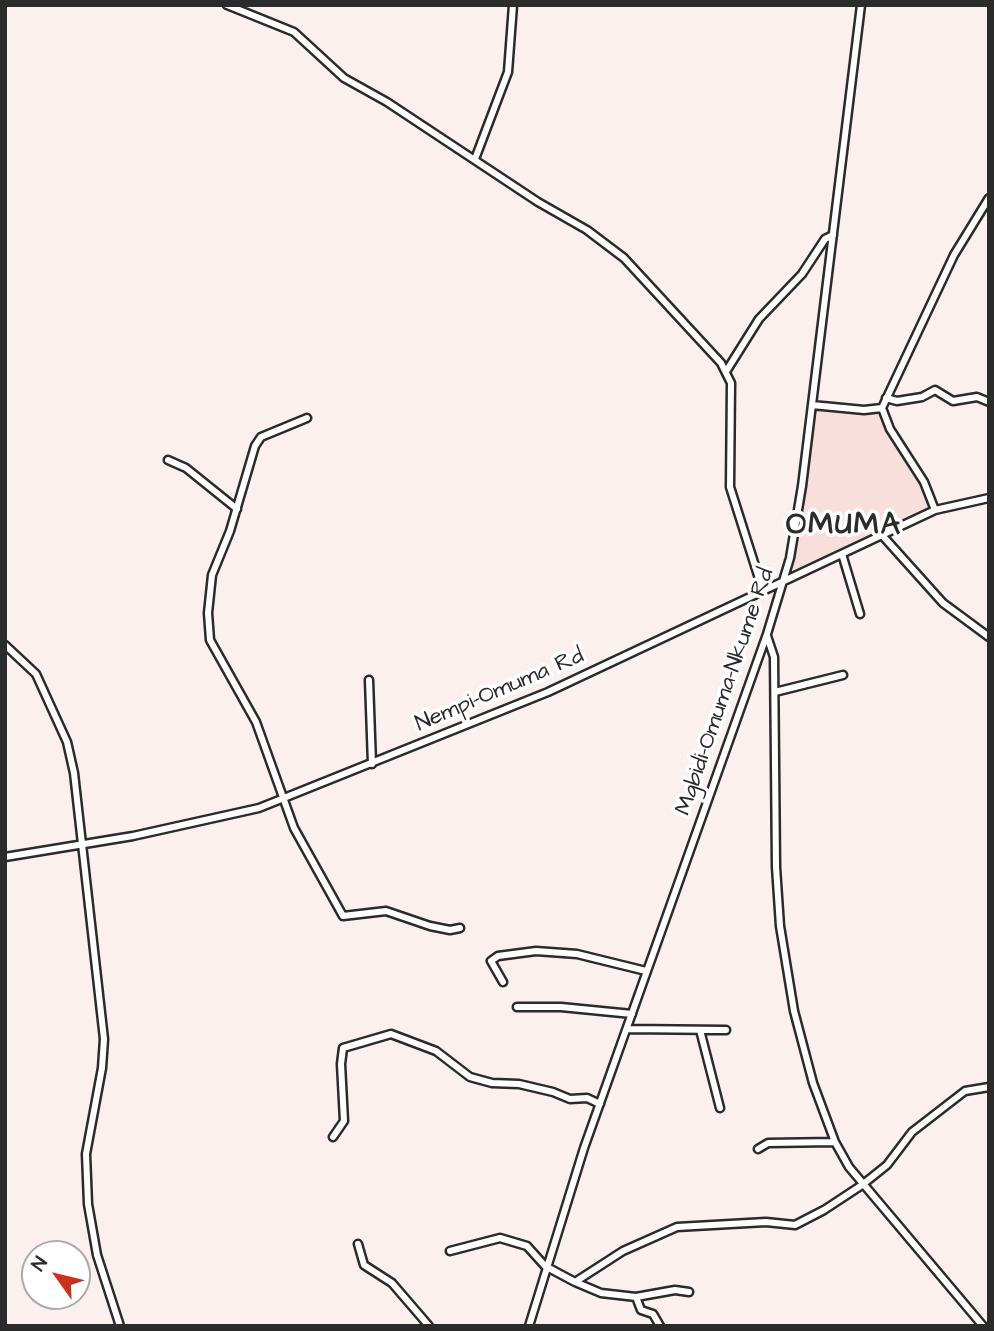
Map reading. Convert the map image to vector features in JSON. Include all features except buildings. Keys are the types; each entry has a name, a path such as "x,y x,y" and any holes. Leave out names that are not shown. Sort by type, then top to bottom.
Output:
{"street":[{"path":"227,5 294,32 344,78 587,230 624,257 727,370 731,383 733,418 730,487 763,591"},
{"path":"475,159 508,72 513,5"},
{"name":"Mgbidi-Omuma-Nkume Rd","path":"529,1326 545,1266 600,1104 784,580 796,527 861,5"},
{"path":"935,510 924,482 890,429 882,408 954,255 989,198"},
{"path":"727,370 760,319 802,274 825,239 833,235"},
{"path":"886,398 897,401 922,397 935,390 953,401 977,397 989,402"},
{"path":"812,405 864,410 882,408"},
{"path":"307,418 261,437 249,458 237,509 210,583 210,640 256,722 294,828 343,916 386,911 430,926 450,930 460,928"},
{"path":"167,460 186,468 237,509"},
{"name":"Nempi-Omuma Rd","path":"5,857 259,808 548,692 935,510 989,498"},
{"path":"881,534 943,603 989,637"},
{"path":"842,554 860,614"},
{"path":"767,634 774,657 776,867 787,975 813,1083 835,1142 862,1185 983,1326"},
{"path":"5,645 36,674 67,742 74,773 104,1039 101,1078 86,1154 88,1204 97,1255 120,1326"},
{"path":"775,692 843,675"},
{"path":"369,680 372,764"},
{"path":"503,982 491,961 498,956 536,951 578,954 646,971"},
{"path":"517,1007 561,1007 632,1014"},
{"path":"626,1029 726,1030"},
{"path":"700,1030 720,1108"},
{"path":"333,1137 344,1121 341,1064 344,1048 391,1034 436,1051 470,1077 492,1083 519,1084 553,1091 570,1099 587,1098 600,1104"},
{"path":"575,1282 623,1251 677,1227 766,1222 795,1225 862,1185 887,1165 923,1124 965,1091 989,1087"},
{"path":"758,1149 768,1143 835,1142"},
{"path":"450,1251 500,1238 527,1246 545,1266 601,1293 636,1297 675,1290 690,1292"},
{"path":"358,1244 363,1265 392,1283 429,1326"},
{"path":"636,1297 641,1310 653,1314 660,1326"}],"shaded area":[{"path":"818,408 880,415 924,490 930,508 791,571"}],"district":[{"name":"OMUMA","path":"844,527"}]}
